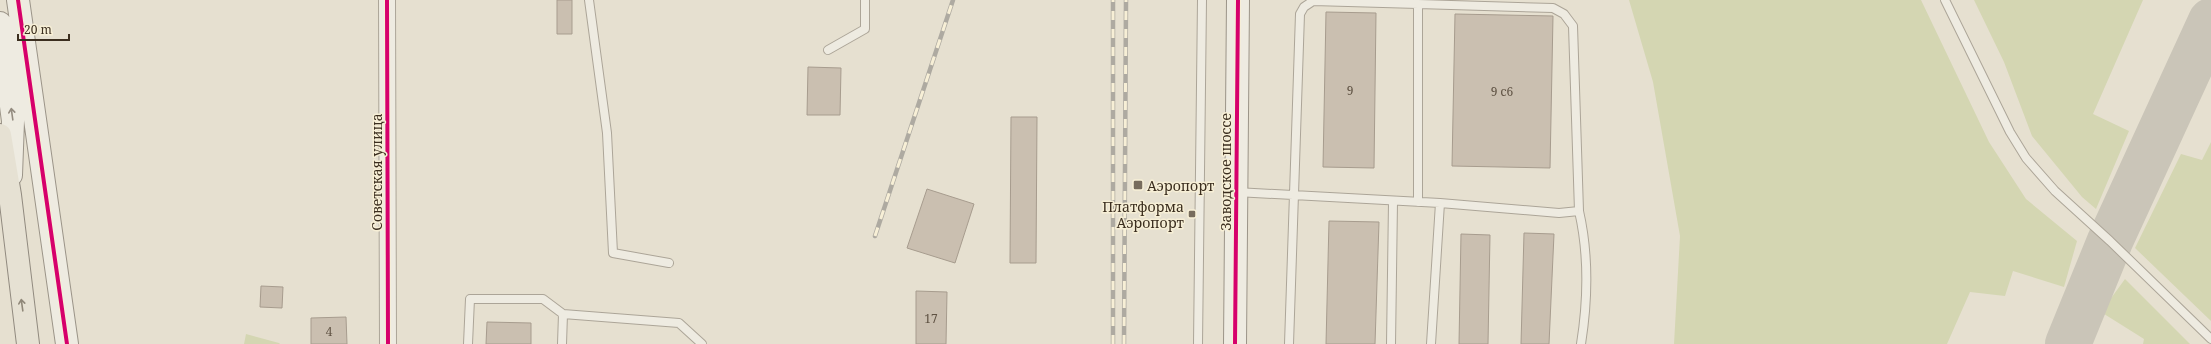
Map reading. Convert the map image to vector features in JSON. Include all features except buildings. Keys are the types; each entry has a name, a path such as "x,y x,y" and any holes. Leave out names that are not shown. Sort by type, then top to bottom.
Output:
{"main road":[{"path":"0,135 10,195 18,274 28,344"}],"street":[{"path":"18,0 67,344"},
{"name":"Советская улица","path":"387,0 388,344"},
{"name":"Заводское шоссе","path":"1235,344 1238,0"},
{"path":"0,23 13,121 10,195"}],"lane":[{"path":"589,0 607,133 613,253 669,263"},
{"path":"828,50 865,29 865,0"},
{"path":"1198,344 1202,0"},
{"path":"1945,0 2010,132 2026,158 2055,191 2110,241 2211,339"},
{"path":"1290,344 1300,14 1304,7 1313,1 1553,8 1559,10 1573,26 1579,211 1587,265 1585,323 1581,344"},
{"path":"1418,4 1418,202"},
{"path":"1236,192 1393,202 1440,203 1560,213 1579,211"},
{"path":"1391,344 1393,202"},
{"path":"1431,344 1440,203"},
{"path":"468,344 470,300 543,299 563,314 679,323 702,344"},
{"path":"562,344 563,314"}],"green space":[{"path":"1629,0 1921,0 1989,142 2026,199 2077,241 2064,287 2013,271 2005,296 1970,292 1947,344 1674,344 1680,236 1653,82"},
{"path":"1974,0 2143,0 2093,114 2129,131 2096,209 2082,197 2032,136 2004,62"},
{"path":"2211,142 2211,321 2135,248 2181,154 2202,160"},
{"path":"2125,279 2190,344 2143,344 2144,339 2101,312"},
{"path":"246,334 279,343 280,344 244,344"}],"taxiway":[{"path":"2068,344 2110,241 2211,21"}],"railway":[{"path":"875,236 953,0"},
{"path":"1113,0 1113,344"},
{"path":"1124,344 1126,0"}],"cycle path":[{"path":"18,0 67,344"},
{"path":"387,0 388,344"},
{"path":"1235,344 1238,0"}],"place":[{"name":"Аэропорт","path":"1138,185"},
{"name":"Платформа Аэропорт","path":"1192,214"}]}
